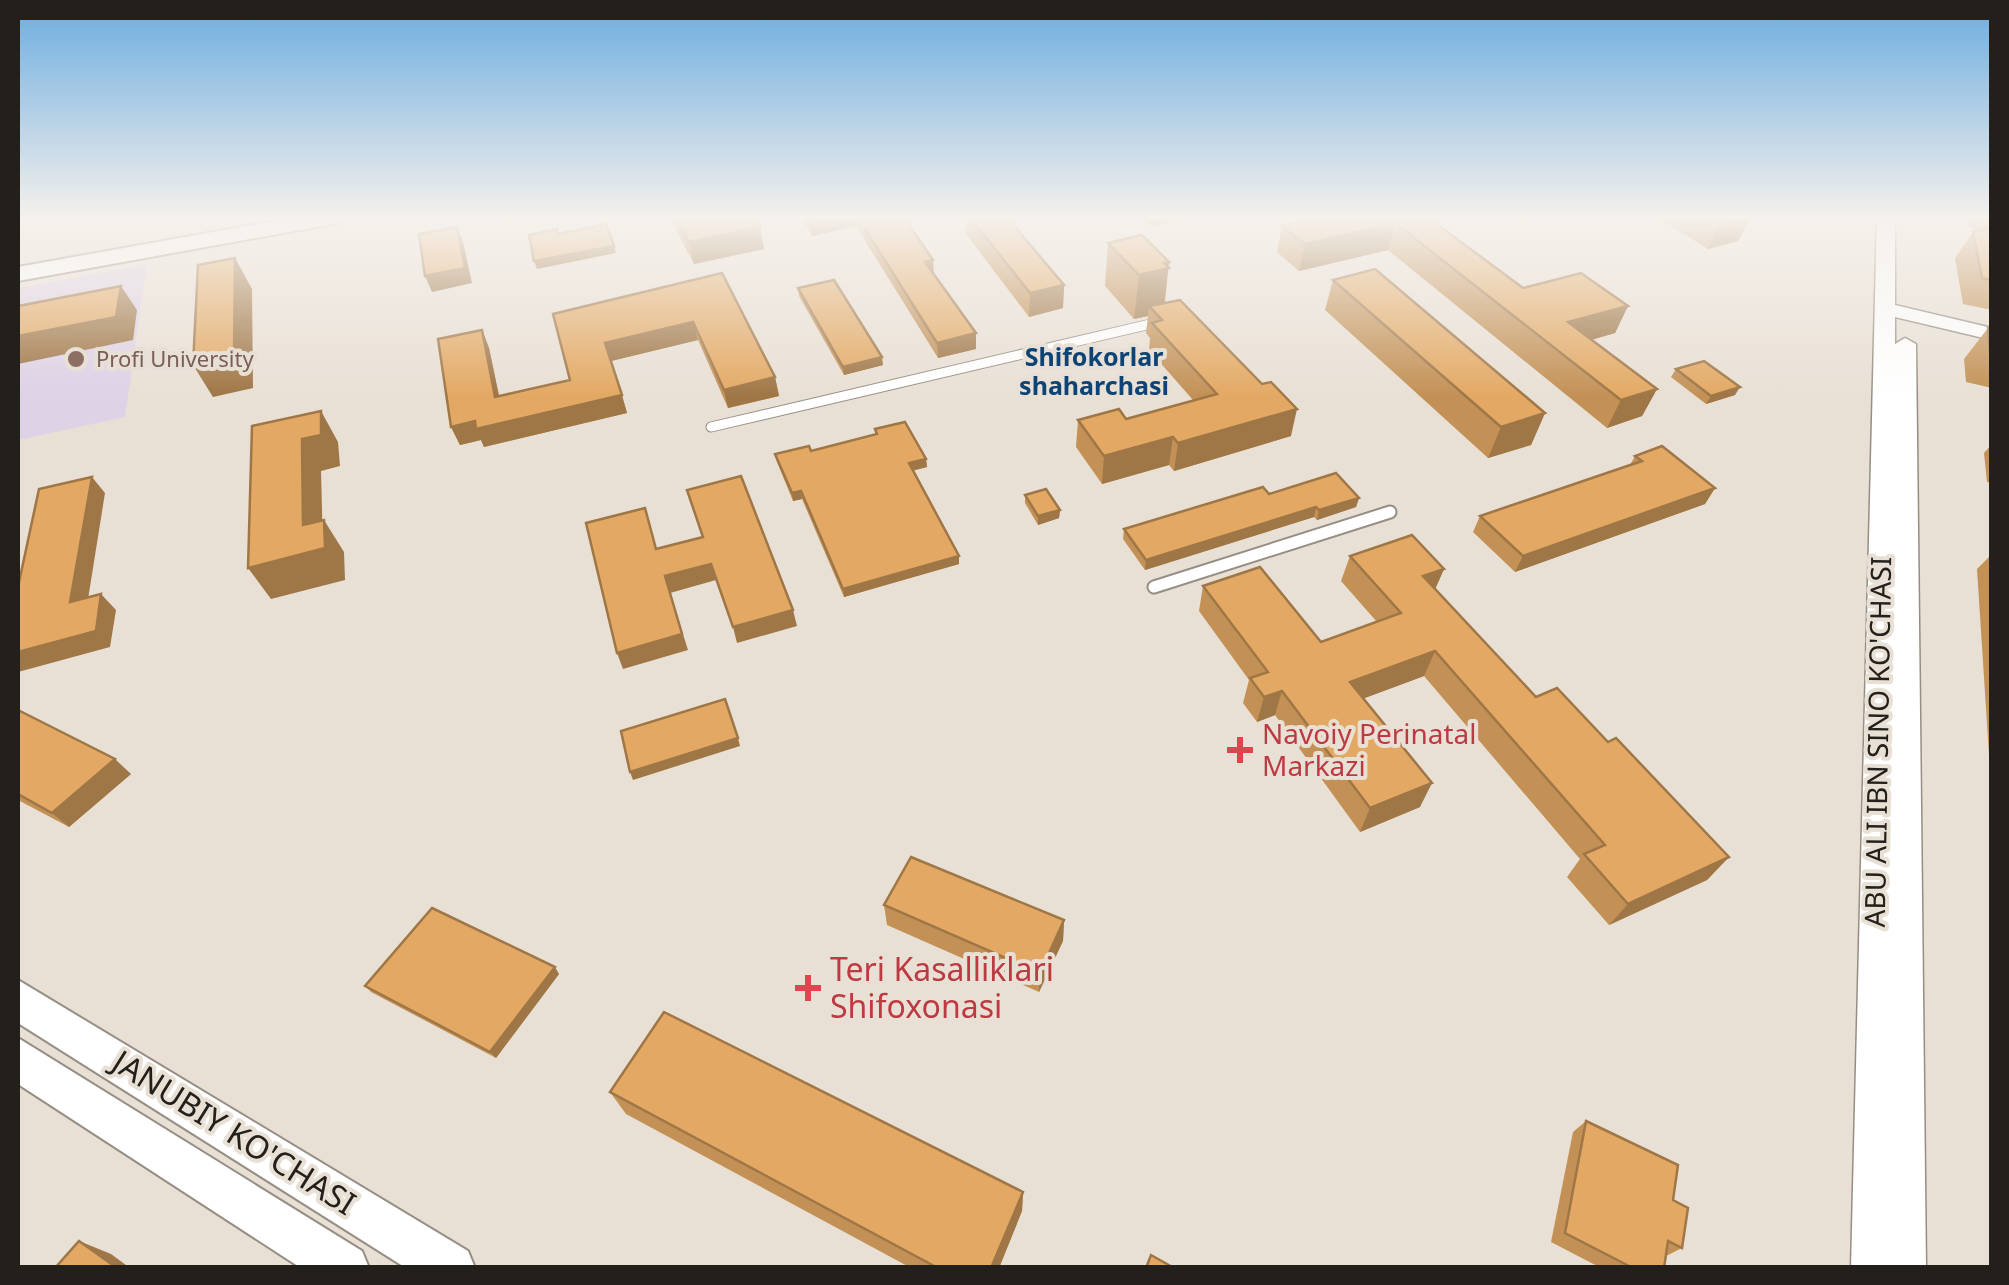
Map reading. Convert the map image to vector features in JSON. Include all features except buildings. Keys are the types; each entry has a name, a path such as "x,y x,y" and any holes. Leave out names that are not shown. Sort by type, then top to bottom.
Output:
{"main road":[{"name":"JANUBIY KO'CHASI","path":"18,1000 450,1268"},
{"name":"JANUBIY KO'CHASI","path":"18,1059 345,1268"}],"street":[{"name":"ABU ALI IBN SINO KO'CHASI","path":"1892,276 1896,311 1906,1268"},
{"name":"ABU ALI IBN SINO KO'CHASI","path":"1871,1268 1898,276"},
{"path":"1896,311 1992,334"}],"lane":[{"path":"711,427 1178,318"},
{"path":"1154,588 1390,512"}],"shaded area":[{"name":"Profi University","path":"83,276 145,276 125,417 18,440 18,288"}],"place":[{"name":"Profi University","path":"76,359"},
{"name":"Navoiy Perinatal Markazi","path":"1240,750"},
{"name":"Teri Kasalliklari Shifoxonasi","path":"808,988"}],"district":[{"name":"Shifokorlar shaharchasi","path":"1094,372"}]}
